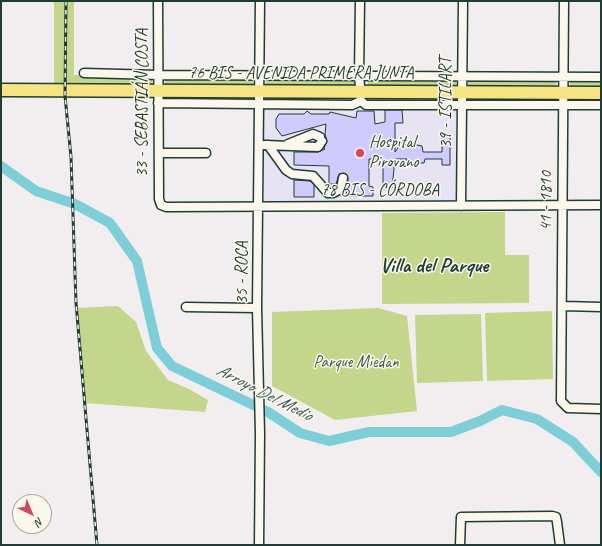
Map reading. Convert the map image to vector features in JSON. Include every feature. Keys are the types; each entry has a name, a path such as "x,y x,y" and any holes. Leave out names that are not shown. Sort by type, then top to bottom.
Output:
{"highway":[{"name":"76 BIS - AVENIDA PRIMERA JUNTA","path":"1,90 259,91 361,97 462,92 601,93"}],"street":[{"name":"33 - SEBASTIÁN COSTA","path":"158,1 160,204"},
{"name":"35 - ROCA","path":"259,545 260,434 257,308 258,206 263,145 259,91 260,1"},
{"path":"360,1 359,76 361,97"},
{"name":"39 - ISTILART","path":"461,206 463,1"},
{"name":"41 - 1810","path":"564,1 562,205 563,306 561,401 568,408 601,408"},
{"name":"76 BIS - AVENIDA PRIMERA JUNTA","path":"84,73 158,75 601,77"},
{"name":"76 BIS - AVENIDA PRIMERA JUNTA","path":"158,104 260,103 352,105 361,97 366,105 601,105"},
{"path":"263,145 318,146 321,139"},
{"path":"263,145 286,170 292,174 313,176 328,193 333,193 341,188 343,178"},
{"path":"159,153 206,153"},
{"name":"78 BIS - CÓRDOBA","path":"160,204 166,207 601,205"},
{"path":"563,306 601,307"},
{"path":"186,307 257,308"},
{"path":"460,545 461,517 552,516 556,517 560,545"}],"shaded area":[{"name":"Hospital Pirovano","path":"268,106 456,107 460,111 457,196 455,201 267,201 260,195 263,111"}],"green space":[{"path":"54,1 74,1 74,75 152,76 152,85 54,83"},
{"path":"166,77 253,77 253,84 165,84"},
{"path":"266,78 354,78 354,85 266,85"},
{"path":"368,78 456,79 456,85 368,85"},
{"path":"468,78 556,78 556,85 468,85"},
{"path":"570,79 601,79 601,86 570,86"},
{"path":"166,95 254,95 254,102 166,102"},
{"path":"266,96 354,96 354,102 266,102"},
{"path":"366,96 454,96 454,102 366,102"},
{"path":"469,96 557,96 557,103 469,103"},
{"path":"505,212 505,255 529,255 529,303 382,304 382,213"},
{"path":"118,306 136,322 146,351 168,380 189,389 208,400 205,412 85,403 77,308"},
{"name":"Parque Miedan","path":"378,308 407,316 417,411 335,420 272,386 272,312"},
{"path":"552,311 553,379 487,381 485,313"},
{"path":"481,314 483,381 417,383 415,315"}],"building":[{"path":"385,110 402,110 403,123 395,123 395,152 402,142 409,147 412,144 422,146 423,152 442,152 442,136 450,136 450,165 442,165 442,159 425,159 424,163 407,163 407,159 395,159 392,188 383,189 383,159 369,159 369,186 373,187 373,196 346,196 348,179 346,174 339,174 336,184 329,184 329,166 294,165 294,152 318,152 325,149 324,148 327,141 325,134 326,124 282,136 276,128 276,119 279,114 304,114 307,111 311,114 329,114 330,112 356,118 357,111 374,111 375,124 385,122"},
{"path":"294,180 310,181 314,185 314,197 294,197"}],"waterway":[{"name":"Arroyo Del Medio","path":"1,166 36,191 75,204 110,223 137,261 157,348 172,366 268,412 300,433 329,441 369,432 451,432 480,421 502,410 537,419 573,442 601,472"}],"railway":[{"path":"66,1 65,96 71,157 76,303 97,545"}],"place":[{"name":"Hospital Pirovano","path":"360,153"}],"district":[{"name":"Villa del Parque","path":"434,266"}]}
